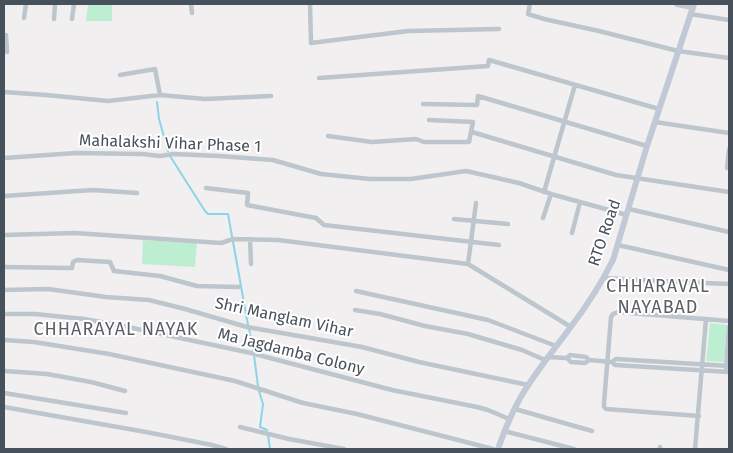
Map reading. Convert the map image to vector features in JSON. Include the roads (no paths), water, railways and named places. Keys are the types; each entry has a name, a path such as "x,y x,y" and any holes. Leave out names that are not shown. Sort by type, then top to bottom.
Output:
{"street":[{"path":"24,18 26,4"},
{"path":"54,19 55,4"},
{"path":"72,19 74,4"},
{"path":"191,4 192,13"},
{"path":"310,4 311,43 408,30 498,29"},
{"path":"530,4 528,14 544,19 678,51 729,58"},
{"path":"677,4 729,20"},
{"name":"RTO Road","path":"498,449 509,419 528,385 571,327 604,278 613,260 692,8"},
{"path":"4,34 6,35 7,52"},
{"path":"319,78 488,66 489,60 659,109"},
{"path":"120,75 155,69 160,95"},
{"path":"544,192 574,85"},
{"path":"4,92 108,101 160,95 205,98 272,96"},
{"path":"423,104 476,105 478,96 648,146"},
{"path":"328,136 372,142 416,139 424,142 469,142 473,122 429,120"},
{"path":"655,122 729,133"},
{"path":"472,132 616,175 729,192"},
{"path":"727,168 729,149"},
{"name":"Mahalakshi Vihar Phase 1","path":"4,158 76,153 219,156 273,160 321,174 370,179 411,179 466,171 519,183 580,202 729,232"},
{"path":"206,188 248,193 247,205 316,218 324,225 499,245"},
{"path":"4,196 93,190 137,193"},
{"path":"543,218 550,194"},
{"path":"572,233 580,202"},
{"path":"468,264 476,204"},
{"path":"454,219 508,224"},
{"path":"4,235 75,233 221,243 233,239 278,240 468,264 571,327"},
{"path":"250,239 251,264"},
{"path":"618,244 729,270"},
{"path":"4,267 72,268 73,262 77,260 110,262 114,270 160,276 197,286 239,287"},
{"path":"604,278 729,284"},
{"name":"Shri Manglam Vihar","path":"4,290 48,289 106,297 149,300 186,308 247,326 362,347 412,360 528,385"},
{"path":"356,291 488,320 556,346"},
{"path":"355,310 468,334 546,359 567,358 570,355 586,357 589,360 610,362 615,365 702,371 727,372 729,327"},
{"path":"698,416 604,408 610,362 611,316 618,312 729,321"},
{"name":"Ma Jagdamba Colony","path":"4,314 35,314 84,319 251,352 392,390 477,407 509,419"},
{"path":"695,449 706,319"},
{"path":"4,340 34,342 108,354 226,379 303,403 357,414 493,449"},
{"path":"577,356 577,363"},
{"path":"567,358 571,362 585,364 589,360"},
{"path":"610,362 616,359 728,366"},
{"path":"4,371 48,374 125,391"},
{"path":"4,393 126,413"},
{"path":"4,407 155,434 226,449"},
{"path":"515,409 592,431"},
{"path":"240,426 289,439 344,449"},
{"path":"504,431 574,449"}],"waterway":[{"path":"157,102 159,119 168,151"},
{"path":"170,156 205,211 208,214 228,214 248,325"},
{"path":"249,329 253,350"},
{"path":"254,355 258,386"},
{"path":"259,391 263,404 260,427 267,430"},
{"path":"268,435 270,449"}],"district":[{"name":"CHHARAVAL NAYABAD","path":"658,297"},
{"name":"CHHARAYAL NAYAK","path":"116,330"}]}
